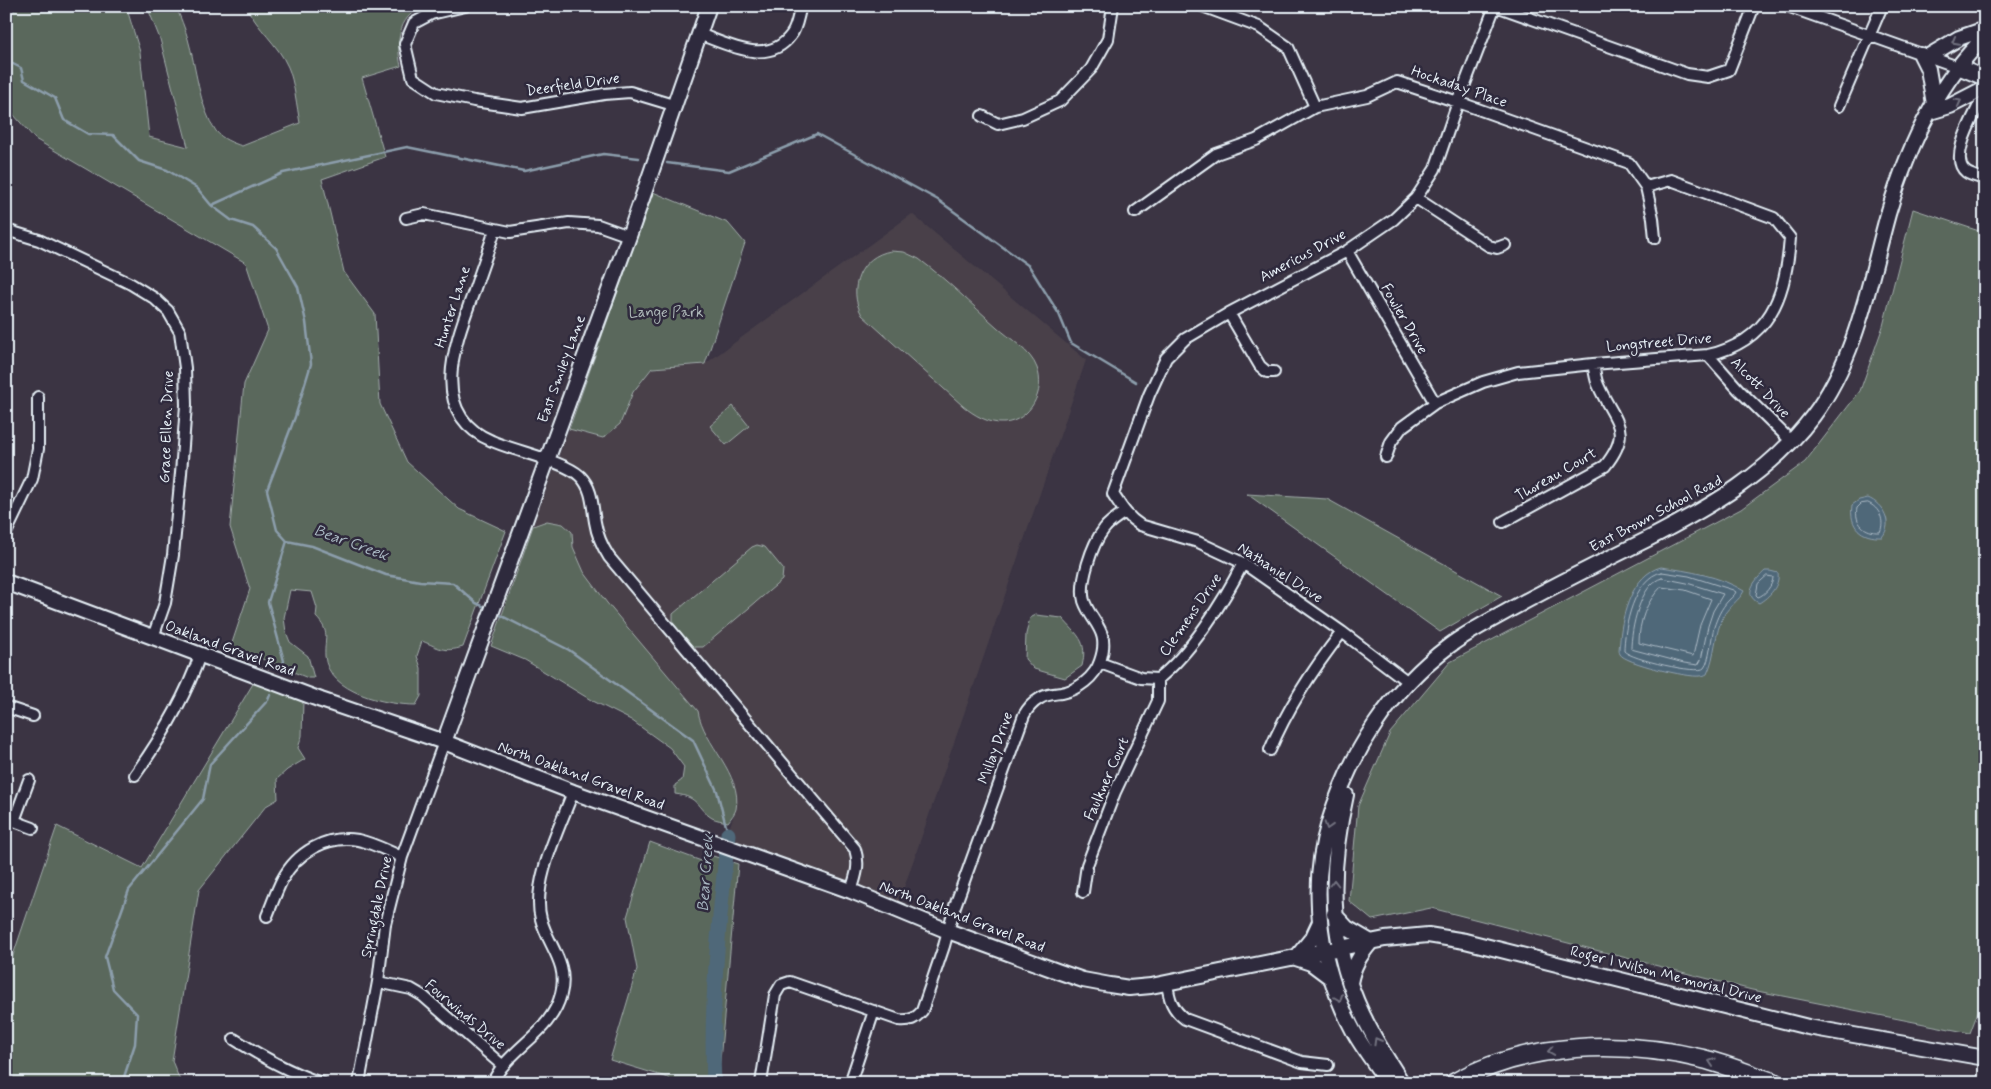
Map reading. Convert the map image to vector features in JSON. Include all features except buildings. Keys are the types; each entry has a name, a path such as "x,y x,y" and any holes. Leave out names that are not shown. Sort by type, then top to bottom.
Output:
{"highway":[{"path":"1454,1083 1467,1076 1514,1059 1552,1051 1614,1047 1658,1051 1704,1060 1775,1083"}],"street":[{"name":"Deerfield Drive","path":"465,6 431,14 414,23 405,44 413,78 436,93 522,108 604,94 630,92 674,105"},
{"name":"East Smiley Lane","path":"444,742 629,236 709,6"},
{"path":"699,34 744,50 766,52 780,46 792,35 801,6"},
{"path":"982,116 998,124 1023,118 1060,101 1091,68 1108,39 1113,6"},
{"path":"1202,6 1259,27 1288,47 1315,107"},
{"path":"1495,6 1687,74 1708,77 1729,70 1754,6"},
{"name":"Americus Drive","path":"1124,512 1113,494 1149,395 1166,358 1185,339 1229,313 1347,251 1394,219 1416,198 1435,169 1458,102 1495,6"},
{"path":"1788,6 1985,78"},
{"path":"1839,106 1882,6"},
{"path":"1924,56 1959,38 1985,29"},
{"name":"East Brown School Road","path":"1388,1083 1354,1032 1331,978 1324,952 1334,877 1336,843 1353,765 1368,734 1408,682 1451,644 1569,578 1677,524 1738,487 1773,462 1792,442 1815,413 1836,379 1859,327 1898,183 1932,108 1958,67 1983,44"},
{"path":"1924,56 1928,69 1932,108 1950,106 1985,88"},
{"name":"Hockaday Place","path":"1134,212 1216,154 1256,140 1315,107 1367,96 1398,82 1630,163 1646,187 1653,218 1655,238"},
{"path":"1985,102 1979,105 1965,135 1959,162 1966,171 1985,179"},
{"name":"Longstreet Drive","path":"1386,457 1391,442 1402,427 1435,403 1483,382 1518,372 1708,355 1725,351 1748,339 1766,322 1778,299 1788,268 1790,238 1774,218 1672,180 1646,187"},
{"path":"1416,198 1489,246 1497,248 1505,244"},
{"path":"406,218 424,214 495,230 518,231 569,223 598,225 629,236"},
{"name":"Grace Ellen Drive","path":"6,230 39,240 132,284 154,298 168,311 180,332 185,368 186,405 181,473 173,555 165,603 153,637"},
{"name":"Hunter Lane","path":"495,230 455,343 451,367 452,393 458,413 472,430 490,441 563,466 578,474 585,482 593,502 597,533 609,557 855,849 858,869 851,891"},
{"name":"Fowler Drive","path":"1347,251 1435,403"},
{"path":"1229,313 1260,366 1267,372 1274,372"},
{"name":"Alcott Drive","path":"1708,355 1739,390 1792,442"},
{"name":"Thoreau Court","path":"1503,522 1605,466 1611,458 1620,438 1620,425 1597,385 1594,364"},
{"path":"6,533 32,479 38,450 38,396"},
{"path":"1124,512 1110,523 1099,536 1082,586 1085,604 1098,623 1101,632 1103,643 1100,662 1141,678 1158,679"},
{"name":"Nathaniel Drive","path":"1124,512 1132,520 1140,524 1198,542 1243,563 1342,632 1408,682"},
{"name":"Clemens Drive","path":"1158,679 1174,666 1228,593 1243,563"},
{"name":"Oakland Gravel Road","path":"6,582 200,655 444,742"},
{"path":"1270,750 1290,706 1310,674 1342,632"},
{"path":"135,775 173,718 192,678 200,655"},
{"name":"Millay Drive","path":"874,1011 899,1020 909,1021 916,1018 922,1011 955,906 1024,715 1030,705 1039,698 1051,693 1073,689 1083,684 1092,675 1100,662"},
{"name":"Faulkner Court","path":"1084,892 1087,865 1115,792 1158,701 1158,679"},
{"path":"6,707 33,716"},
{"name":"North Oakland Gravel Road","path":"444,742 573,792 851,891 948,931 1083,980 1129,988 1167,983 1340,949"},
{"name":"Springdale Drive","path":"359,1083 378,982 386,924 402,857 444,742"},
{"path":"29,780 10,819 33,828"},
{"path":"492,1083 503,1066 543,1028 555,1011 562,993 563,976 560,960 540,918 540,881 573,792"},
{"path":"267,916 282,880 296,859 316,845 336,840 359,840 402,857"},
{"path":"1331,978 1311,964 1296,958 1328,917 1370,942 1352,971 1350,983"},
{"name":"East Brown School Road","path":"1328,917 1340,949"},
{"name":"Roger I Wilson Memorial Drive","path":"1340,949 1410,936 1428,935 1450,938 1808,1027 1985,1058"},
{"path":"1340,949 1350,983 1370,1031 1402,1083"},
{"name":"Fourwinds Drive","path":"378,982 411,989 423,996 503,1066"},
{"path":"761,1083 775,995 781,985 790,982 874,1011 850,1083"},
{"path":"1167,983 1169,1001 1176,1012 1185,1019 1302,1062 1328,1065"},
{"path":"234,1039 305,1078 322,1083"}],"shaded area":[{"path":"912,214 1086,360 898,905 726,838 736,809 733,778 700,722 698,711 607,603 584,572 573,547 571,532 563,524 547,521 533,526 569,429 603,438 620,424 633,392 652,368 705,364"}],"green space":[{"path":"6,6 126,6 140,52 149,137 188,147 160,39 147,6 176,6 187,35 202,99 210,122 221,136 242,146 300,123 294,86 288,67 279,51 246,6 429,6 411,14 405,21 399,37 401,66 362,78 385,157 322,179 344,272 375,314 380,404 407,462 459,509 506,531 463,647 446,650 422,641 417,656 421,668 421,696 416,705 390,703 375,699 347,688 336,679 329,669 325,656 326,635 324,627 316,617 317,608 312,592 290,590 284,618 290,642 308,656 314,678 308,678 231,646 250,589 230,527 244,384 268,330 246,263 35,139 6,106"},
{"name":"Lange Park","path":"653,192 728,223 745,243 705,364 652,368 633,392 620,424 603,438 569,429"},
{"path":"1913,209 1985,233 1985,993 1970,1033 1752,990 1431,908 1372,920 1349,901 1358,806 1390,733 1450,662 1741,509 1805,462 1860,391 1883,326"},
{"path":"891,251 904,252 919,259 1030,356 1037,368 1039,386 1034,403 1021,417 1013,421 998,423 972,413 862,315 856,295 859,275 871,259"},
{"path":"733,406 749,426 726,445 710,426"},
{"path":"1247,494 1327,499 1502,596 1440,632"},
{"path":"547,521 563,524 572,532 573,547 584,572 607,603 698,711 701,723 734,784 737,796 736,809 728,822 712,818 689,797 675,794 675,785 682,780 684,767 670,748 631,720 591,700 525,660 491,646 533,526"},
{"path":"757,545 765,547 783,569 782,580 703,647 694,647 673,623 673,614 752,547"},
{"path":"1036,615 1062,618 1083,645 1084,657 1082,666 1065,678 1034,669 1025,659 1026,634 1030,618"},
{"path":"254,682 303,701 302,736 298,748 305,759 287,770 277,779 278,799 266,806 199,890 172,1061 181,1083 6,1083 6,976 57,826 142,868"},
{"path":"650,842 704,862 713,856 738,864 718,1083 672,1083 669,1078 610,1060 637,969 627,917"}],"water":[{"path":"1868,498 1878,505 1885,514 1887,526 1882,537 1868,536 1862,533 1858,530 1852,519 1852,505 1859,500"},
{"path":"1661,567 1715,578 1744,591 1724,615 1718,629 1710,667 1705,675 1683,675 1657,669 1633,662 1620,654 1623,618 1631,596 1643,578 1651,571"},
{"path":"1765,571 1778,573 1778,578 1773,591 1759,603 1751,596 1751,592 1754,583"}],"waterway":[{"name":"Bear Creek","path":"6,15 18,6"},
{"name":"Bear Creek","path":"6,58 21,68 24,80 55,98 64,120 88,134 113,135 139,161 167,170 197,188 211,205 231,220 253,227 276,248 298,287 306,322 311,364 295,417 267,490 277,530 287,541 312,546 386,575 420,581 453,583 476,603 489,609"},
{"path":"667,163 729,171 817,134 938,200 1029,266 1059,314 1071,343 1136,382"},
{"path":"212,205 283,173 407,147 524,171 603,154 639,158"},
{"path":"282,666 284,661 268,602 287,541"},
{"name":"Bear Creek","path":"496,613 569,650 693,740 717,791 728,834"},
{"path":"122,1083 135,1044 137,1014 113,989 105,957 129,890 203,799 210,764 268,700 270,695"},
{"name":"Bear Creek","path":"714,1083 713,1020 728,834"}]}
